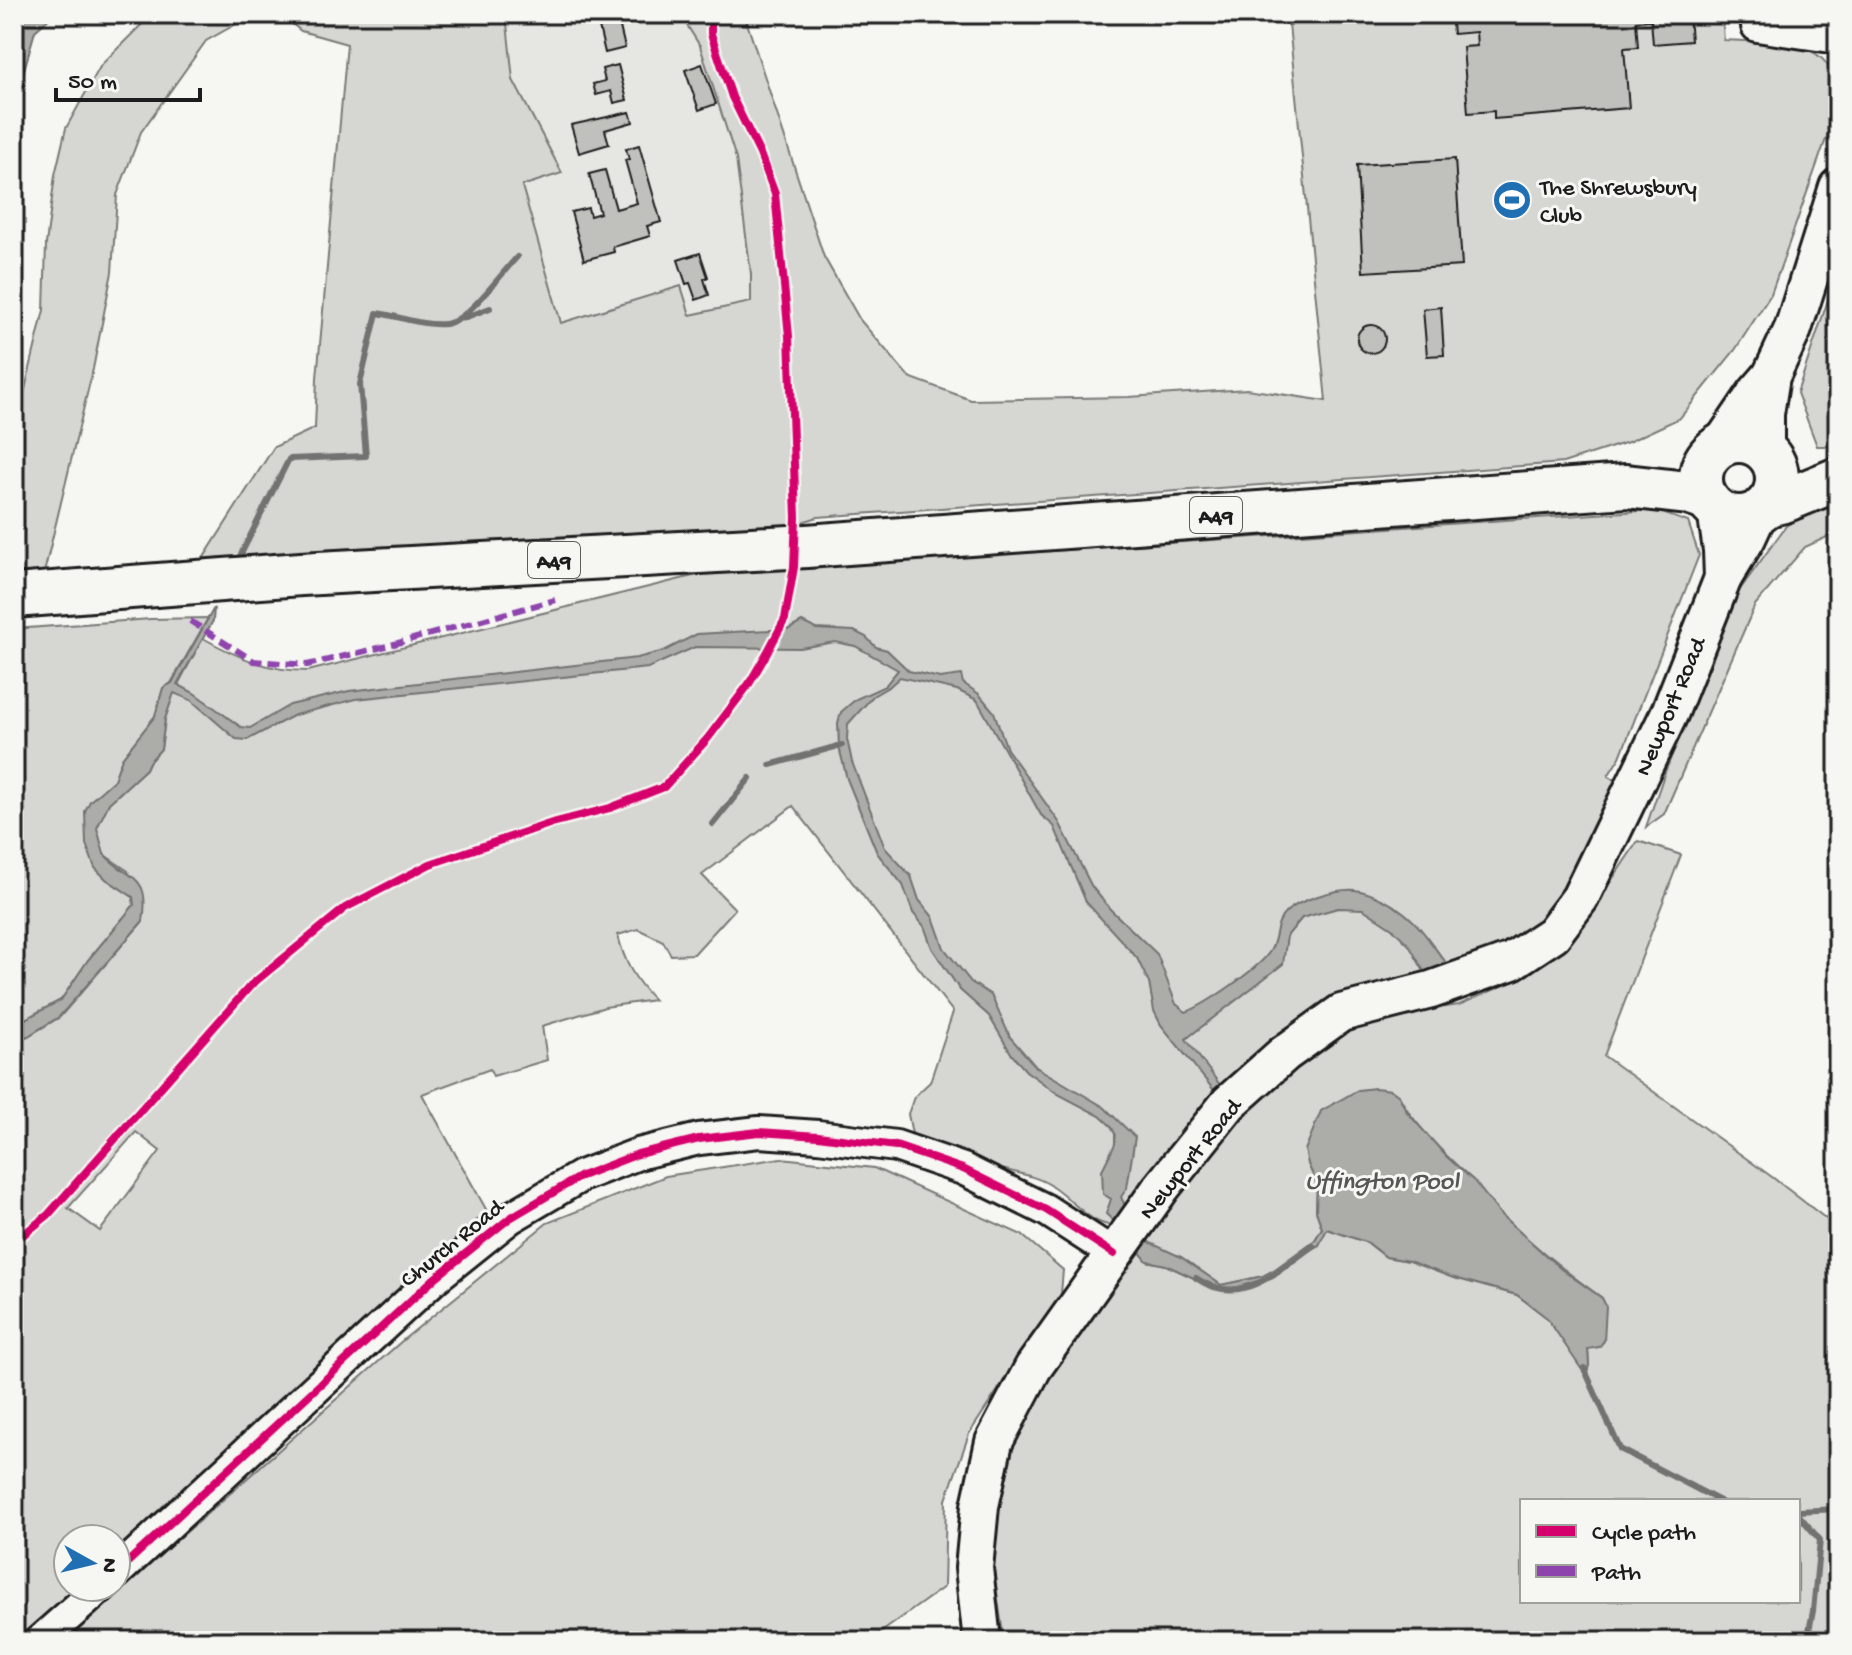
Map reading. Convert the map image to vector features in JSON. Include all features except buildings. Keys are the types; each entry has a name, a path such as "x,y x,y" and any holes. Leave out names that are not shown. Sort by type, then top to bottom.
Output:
{"highway":[{"path":"1739,441 1757,446 1768,455 1838,477 1742,517 1733,517 1712,479 1739,441"},
{"path":"1763,508 1772,497 1776,477 1768,455"},
{"name":"A49","path":"14,596 301,574 807,546 1626,486 1688,493 1712,479"}],"main road":[{"path":"1768,455 1765,414 1771,376 1793,329 1838,187"},
{"path":"1712,479 1756,393 1771,376"},
{"name":"Newport Road","path":"1712,479 1723,578"},
{"name":"Newport Road","path":"982,1641 974,1568 980,1506 994,1442 1033,1368 1124,1240 1229,1103 1284,1054 1341,1013 1431,990 1512,961 1553,934 1580,898 1670,712 1723,578 1763,508"}],"street":[{"path":"1757,20 1838,38"},
{"name":"Church Road","path":"132,1558 445,1269 510,1218 581,1176 638,1154 699,1139 759,1132 896,1146 963,1169 1046,1210 1124,1240"},
{"path":"40,1641 83,1603"}],"shaded area":[{"path":"152,14 254,14 206,41 141,132 117,195 112,272 93,369 44,573 14,576 14,425 44,310 46,244 55,175 66,128 101,65"},
{"path":"280,14 506,14 513,80 562,173 522,186 561,323 681,286 690,315 751,302 751,274 736,159 700,46 680,14 744,14 824,257 860,320 909,377 971,400 1129,397 1247,389 1326,401 1288,14 1722,14 1724,40 1783,43 1816,54 1828,65 1835,82 1838,105 1771,294 1735,350 1680,418 1628,442 1563,463 818,517 789,526 201,562 274,447 315,428 347,44 301,31"},
{"path":"506,14 680,14 700,46 736,159 751,274 751,303 690,315 681,286 560,324 522,186 561,172 513,80"},
{"path":"1830,294 1838,315 1838,446 1817,446 1797,393"},
{"path":"1838,500 1838,532 1805,547 1755,605 1664,814 1646,827 1665,772 1739,591 1786,526 1817,505"},
{"path":"1654,510 1688,522 1699,555 1620,757 1608,776 1621,784 1569,892 1528,934 1494,959 1341,998 1282,1032 1226,1093 1119,1226 1091,1218 1045,1182 978,1162 912,1134 908,1114 914,1097 930,1082 953,1012 793,806 702,875 735,909 694,954 671,955 663,941 638,929 618,935 631,970 654,1000 605,1007 542,1026 547,1060 493,1076 490,1069 422,1094 487,1211 132,1537 132,1523 52,1523 52,1603 58,1603 14,1641 14,1040 28,1036 60,1017 143,921 128,871 103,854 96,828 109,803 146,769 161,749 165,719 174,692 203,638 253,662 280,669 308,671 697,575","holes":["136,1132 160,1151 100,1231 68,1208"]},
{"path":"208,618 171,683 163,689 155,716 122,758 114,780 91,801 106,879 133,897 134,905 88,960 61,1000 14,1025 14,629"},
{"path":"1638,841 1681,855 1604,1056 1838,1228 1838,1641 1004,1641 993,1566 983,1548 999,1445 1136,1246 1147,1261 1166,1265 1213,1287 1279,1274 1295,1257 1319,1245 1326,1228 1368,1243 1386,1257 1409,1261 1451,1277 1517,1295 1547,1317 1586,1374 1588,1349 1602,1298 1498,1212 1475,1183 1422,1130 1399,1096 1308,1164 1317,1184 1316,1211 1322,1228 1315,1240 1276,1269 1263,1276 1221,1285 1181,1257 1146,1242 1245,1105 1351,1020 1459,1005 1528,975 1570,942"},
{"path":"781,1158 874,1168 1022,1235 1063,1270 1061,1294 969,1434 946,1500 944,1587 869,1641 84,1641 76,1630 106,1603 132,1603 132,1580 403,1340 547,1223 666,1176"}],"water":[{"path":"14,14 54,14 35,31 14,106"},
{"name":"Uffington Pool","path":"214,608 213,621 177,684 241,727 250,728 290,705 349,691 637,658 664,651 697,634 789,629 802,622 816,629 854,631 876,647 887,650 909,671 940,678 961,675 963,683 979,694 994,712 1007,749 1059,822 1092,887 1157,954 1176,1004 1186,1012 1231,985 1265,958 1282,916 1300,903 1329,893 1355,890 1391,904 1416,923 1456,973 1429,980 1409,945 1392,928 1363,909 1338,908 1302,918 1287,936 1283,964 1186,1039 1226,1093 1221,1099 1161,1025 1154,1011 1149,983 1137,958 1086,902 1054,826 1041,815 977,700 957,690 900,677 873,696 848,724 847,739 852,762 885,848 911,876 919,900 933,917 944,948 971,982 991,995 1010,1037 1036,1067 1104,1107 1135,1137 1127,1188 1121,1197 1140,1238 1181,1257 1221,1285 1263,1276 1275,1269 1315,1240 1322,1228 1316,1211 1317,1184 1305,1150 1321,1111 1358,1090 1391,1090 1399,1096 1407,1112 1446,1156 1474,1181 1501,1215 1561,1269 1602,1298 1606,1306 1604,1341 1599,1347 1588,1349 1586,1376 1547,1318 1517,1295 1451,1277 1409,1261 1386,1257 1368,1243 1327,1229 1319,1245 1295,1257 1279,1274 1232,1289 1213,1287 1166,1265 1147,1261 1106,1214 1111,1199 1103,1194 1102,1170 1115,1144 1111,1126 1100,1116 1058,1094 1026,1071 1012,1055 989,1016 960,990 932,948 924,926 913,913 903,885 877,853 847,779 839,747 838,723 841,712 856,699 885,686 898,670 855,646 835,642 800,648 695,647 648,668 356,699 295,715 247,740 236,739 191,700 174,693 165,719 161,749 146,769 109,803 97,828 104,854 141,885 145,905 143,921 59,1017 28,1036 14,1040 14,1025 61,1000 88,960 134,905 133,897 95,868 86,844 85,811 90,801 114,780 122,758 155,716 163,688 172,683"}],"waterway":[{"path":"236,564 289,459 366,456 360,384 377,313 428,324 454,321 473,306 517,257"},
{"path":"464,318 490,308"},
{"path":"770,765 842,745"},
{"path":"713,824 750,778"},
{"path":"1196,1278 1212,1287 1228,1290 1243,1288 1272,1275 1313,1246"},
{"path":"1584,1368 1620,1449 1716,1499"},
{"path":"1800,1511 1838,1509"},
{"path":"1800,1516 1820,1540 1807,1641"}],"marked path":[{"path":"190,621 254,661 307,665 555,600"}],"cycle path":[{"path":"14,1242 48,1215 251,985 345,908 430,864 552,823 610,808 664,787 708,738 749,684 767,653 785,619 794,567 796,517 789,336 775,194 760,154 732,97 711,34 711,14"},
{"path":"132,1558 435,1278 510,1218 581,1176 638,1154 699,1139 759,1132 896,1146 963,1169 1046,1210 1114,1254"}],"place":[{"name":"The Shrewsbury Club","path":"1512,200"}]}
